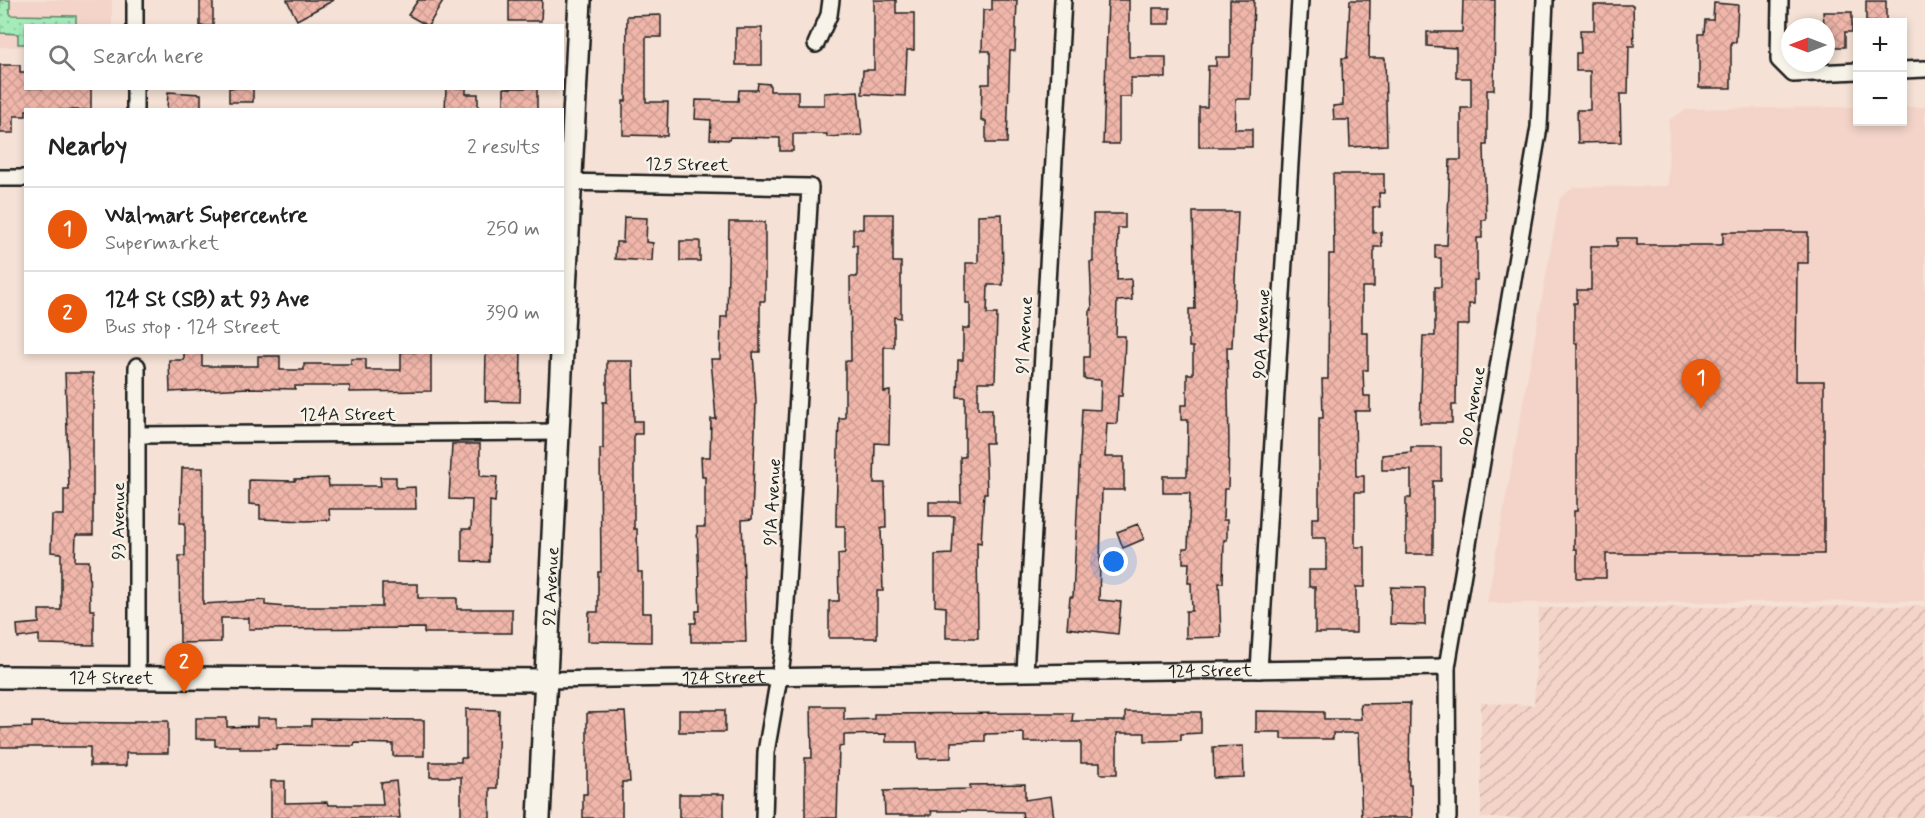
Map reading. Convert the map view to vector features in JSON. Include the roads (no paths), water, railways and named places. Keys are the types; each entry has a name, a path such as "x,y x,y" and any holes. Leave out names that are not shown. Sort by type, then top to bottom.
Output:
{"street":[{"path":"135,0 135,24"},
{"name":"92 Avenue","path":"564,283 567,182 580,0"},
{"path":"816,44 830,15 831,0"},
{"name":"91 Avenue","path":"1024,672 1063,0"},
{"name":"90A Avenue","path":"1259,670 1300,0"},
{"name":"90 Avenue","path":"1448,818 1447,667 1537,137 1545,0"},
{"path":"1780,0 1779,60 1793,74 1853,71"},
{"path":"1907,69 1925,69"},
{"path":"135,90 135,108"},
{"path":"0,178 24,178"},
{"name":"125 Street","path":"567,182 810,187"},
{"name":"91A Avenue","path":"764,818 766,752 783,654 810,187"},
{"name":"92 Avenue","path":"539,818 562,354"},
{"name":"93 Avenue","path":"137,366 137,676"},
{"name":"124A Street","path":"138,435 558,432"},
{"name":"124 Street","path":"0,677 544,680 1447,667"}],"place":[{"name":"Walmart Supercentre","path":"1701,409"},
{"name":"124 St (SB) at 93 Ave","path":"184,693"}]}
